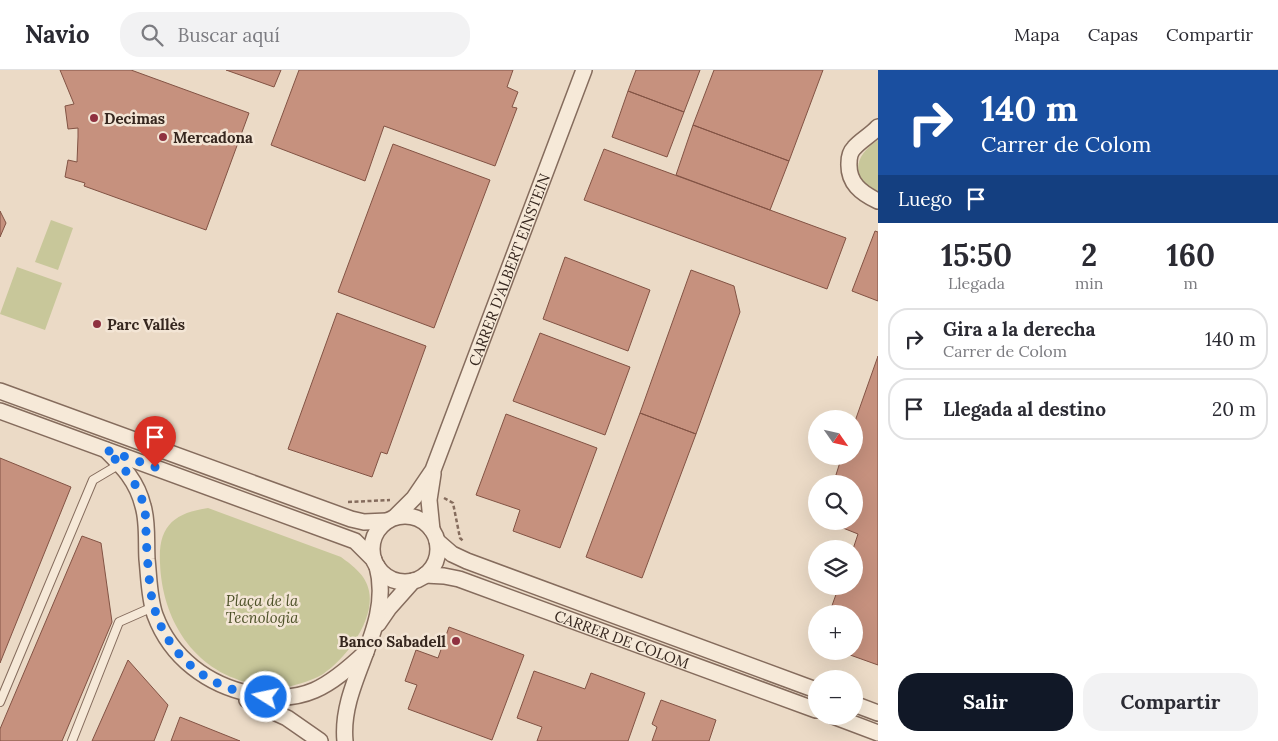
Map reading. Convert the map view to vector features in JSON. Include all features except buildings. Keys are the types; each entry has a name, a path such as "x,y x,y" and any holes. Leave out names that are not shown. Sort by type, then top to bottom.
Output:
{"street":[{"name":"CARRER D'ALBERT EINSTEIN","path":"434,535 430,491 433,470 584,70"},
{"path":"878,127 853,149 849,164 851,179 855,185 865,195 878,201"},
{"path":"0,391 352,519 364,522 411,516 419,519 434,535 437,556 435,563 389,608 374,629"},
{"path":"0,411 355,540 382,573 390,579 399,582 419,578"},
{"path":"106,450 129,473 144,507 153,607 166,637 192,668 241,698 287,718 320,741"},
{"name":"CARRER D'ALBERT EINSTEIN","path":"391,519 414,498 433,470"},
{"path":"344,741 344,723 348,704 374,629 380,594 373,542 378,530 391,519"},
{"name":"CARRER DE COLOM","path":"434,535 452,554 467,561 808,687"},
{"name":"CARRER DE COLOM","path":"419,578 444,576 459,579 808,707"},
{"path":"230,690 276,698 306,694 333,681 366,652"},
{"path":"863,707 878,713"},
{"path":"857,725 878,733"}],"lane":[{"path":"0,702 93,480 120,464"},
{"path":"72,741 118,622 153,607"}],"path":[{"path":"430,491 453,502 460,538 465,543"},
{"path":"341,502 388,501 397,497"}],"green space":[{"path":"878,140 878,194 863,181 859,175 858,167 864,153"},
{"path":"51,220 73,228 58,270 35,262"},
{"path":"17,267 62,283 45,330 0,314"},
{"name":"Plaça de la Tecnologia","path":"208,508 341,557 354,567 365,580 370,602 363,626 357,638 341,659 323,674 283,688 250,683 212,667 184,639 174,622 167,604 162,584 160,550 165,531 170,524 186,513"}],"place":[{"name":"Decimas","path":"94,118"},
{"name":"Mercadona","path":"163,137"},
{"name":"Parc Vallès","path":"97,324"},
{"name":"Banco Sabadell","path":"456,641"}],"route":[{"path":"155,467 106,450 129,473 144,507 153,607 166,637 192,668 214,682 230,690 266,697"}]}
